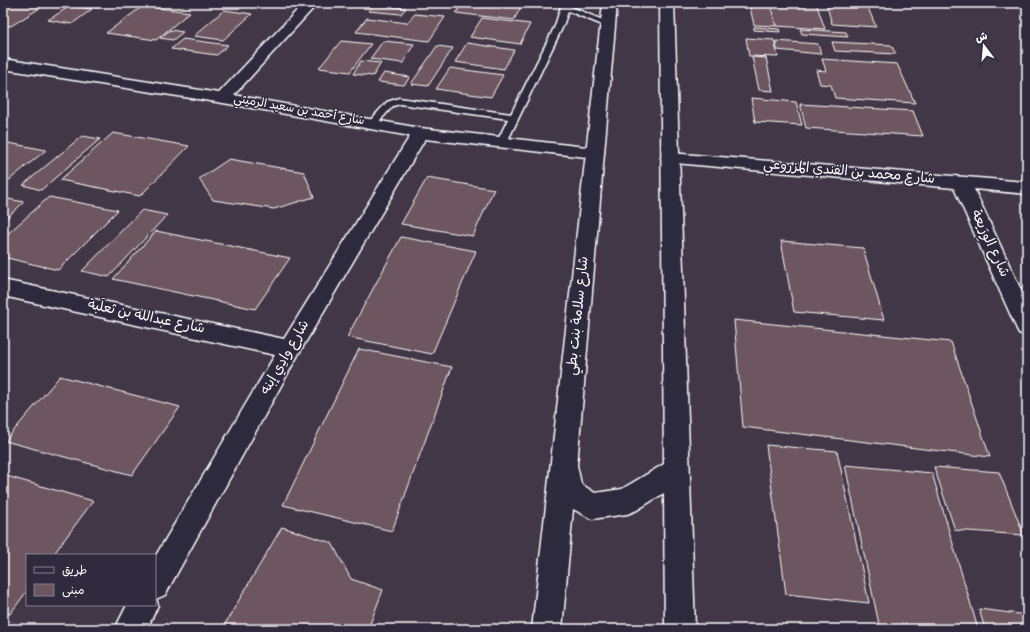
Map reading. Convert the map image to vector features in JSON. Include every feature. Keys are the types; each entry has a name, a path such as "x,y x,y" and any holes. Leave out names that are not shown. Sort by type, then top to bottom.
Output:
{"street":[{"path":"223,98 311,3"},
{"name":"شارع سلامة بنت بطي","path":"547,629 610,3"},
{"path":"667,3 680,629"},
{"name":"شارع أحمد بن سعيد الرميثي","path":"3,64 223,98 420,133 595,153"},
{"name":"شارع وادِي إبنه","path":"156,583 290,349 420,133"},
{"name":"شارع محمد بن الفندي المزروعي","path":"670,158 1027,188"},
{"name":"شارع الوِرَيعة","path":"961,182 1027,327"},
{"name":"شارع عبدالله بن ثعلَبة","path":"3,288 290,349"},
{"path":"565,453 568,491 592,506 627,501 677,470"},
{"path":"130,629 142,606"}],"lane":[{"path":"502,142 555,33 566,5 608,24"},
{"path":"372,124 390,104 403,100 514,117"}],"building":[{"path":"3,3 48,3 11,26 3,25"},
{"path":"75,3 105,3 99,8 72,5"},
{"path":"462,3 523,3 514,20 456,13"},
{"path":"749,3 770,3 776,26 754,25"},
{"path":"770,3 816,3 825,29 776,26"},
{"path":"826,3 866,3 876,27 832,24"},
{"path":"373,5 406,8 401,14 368,11"},
{"path":"70,6 92,9 72,24 48,20"},
{"path":"143,6 190,12 156,40 106,33"},
{"path":"224,10 252,14 223,40 194,36"},
{"path":"415,14 445,17 429,41 356,32 367,18 407,23"},
{"path":"482,18 530,24 520,44 470,37"},
{"path":"754,27 779,29 780,32 754,30"},
{"path":"800,29 846,32 848,37 802,34"},
{"path":"170,30 183,32 173,40 160,38"},
{"path":"746,38 774,40 778,57 749,56"},
{"path":"183,39 228,45 217,55 171,49"},
{"path":"341,41 371,44 350,72 319,68"},
{"path":"383,41 414,44 403,63 370,59"},
{"path":"776,41 818,44 821,54 777,50"},
{"path":"832,42 891,45 896,54 835,51"},
{"path":"467,43 514,50 504,69 455,62"},
{"path":"437,46 453,48 428,86 411,84"},
{"path":"752,57 766,58 773,91 759,90"},
{"path":"822,59 897,64 915,103 835,98 831,85 820,84 816,70 826,71"},
{"path":"361,61 381,63 373,76 353,74"},
{"path":"450,68 503,75 491,97 436,89"},
{"path":"384,73 410,77 404,85 378,82"},
{"path":"751,98 796,102 802,125 755,122"},
{"path":"800,104 913,111 923,136 806,128"},
{"path":"113,133 189,146 140,196 60,180"},
{"path":"82,136 100,139 41,190 23,185"},
{"path":"3,142 46,150 3,185"},
{"path":"229,159 304,172 314,197 274,209 213,200 199,179"},
{"path":"427,178 494,189 473,236 401,224"},
{"path":"49,197 118,210 58,270 3,257 3,238"},
{"path":"3,198 24,202 3,221"},
{"path":"142,210 167,215 109,277 82,271"},
{"path":"156,231 290,258 255,309 113,279"},
{"path":"401,237 476,251 432,354 347,337"},
{"path":"781,241 863,248 884,320 794,312"},
{"path":"734,320 951,342 990,457 743,427"},
{"path":"359,349 452,367 392,531 283,505"},
{"path":"60,376 180,407 132,475 5,441"},
{"path":"766,445 837,451 869,603 786,594"},
{"path":"845,465 932,473 978,629 880,629"},
{"path":"934,467 999,472 1024,535 955,530"},
{"path":"3,475 93,501 54,554 26,554 26,592 10,614 3,612"},
{"path":"282,527 332,543 351,579 383,590 368,629 222,629"},
{"path":"979,609 1027,615 1027,629 985,629"}]}
